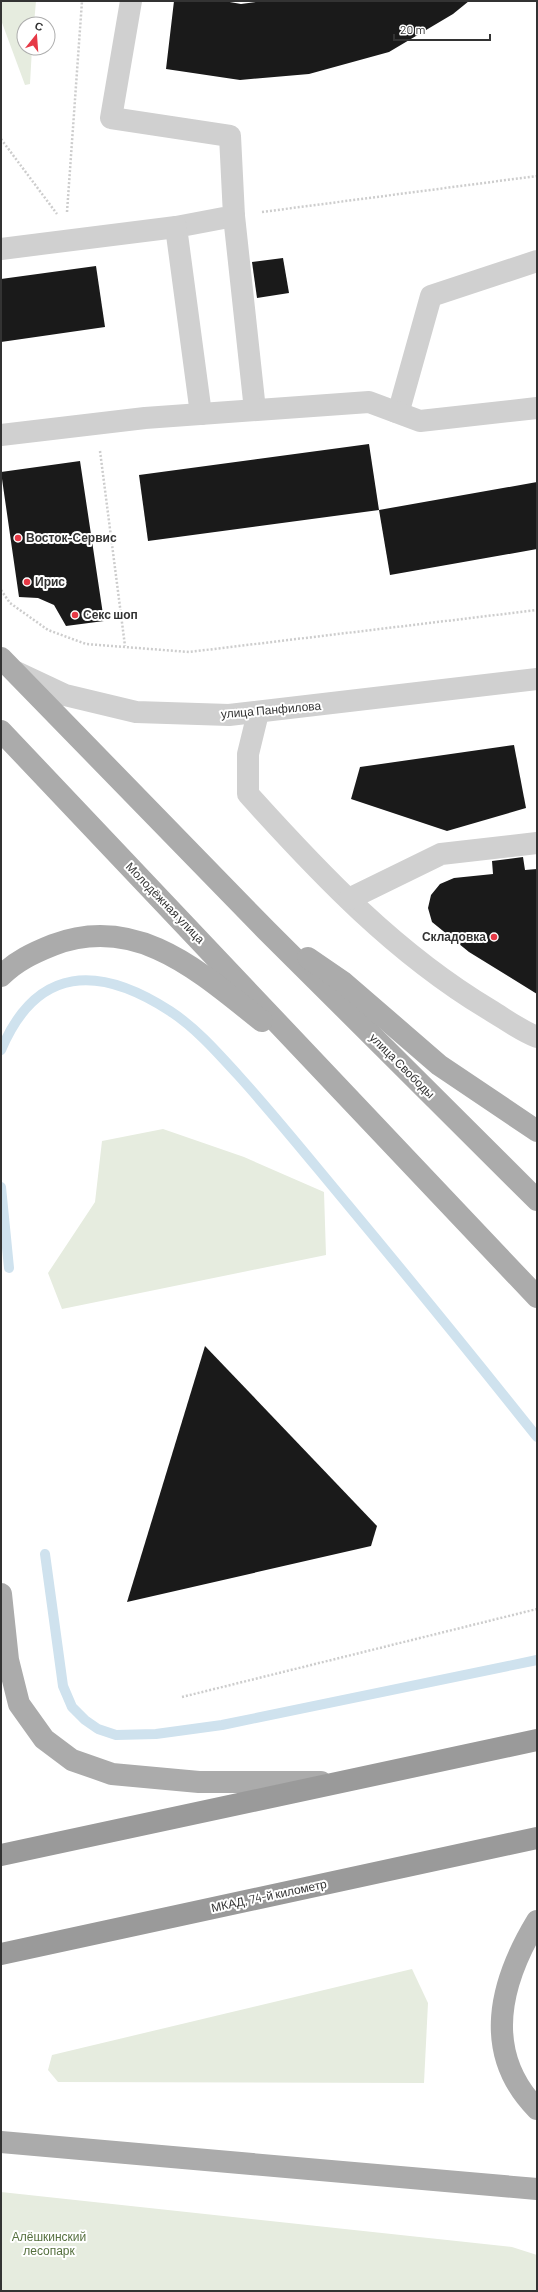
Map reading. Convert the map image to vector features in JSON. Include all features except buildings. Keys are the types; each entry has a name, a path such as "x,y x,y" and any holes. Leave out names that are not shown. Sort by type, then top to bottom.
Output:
{"highway":[{"path":"1,1855 537,1740"},
{"name":"МКАД, 74-й километр","path":"1,1954 537,1838"}],"main road":[{"path":"6,664 267,931 343,982 439,1065 537,1131"},
{"name":"Молодёжная улица","path":"1,731 328,1075"},
{"name":"улица Свободы","path":"267,931 537,1200"},
{"path":"1,976 9,968 33,953 65,940 104,935 137,940 186,962 328,1075 537,1297"},
{"path":"1,1594 8,1660 19,1704 44,1739 72,1760 112,1774 198,1782 343,1782"},
{"path":"537,1921 516,1960 504,1995 502,2029 508,2066 521,2093 537,2109"},
{"path":"1,2142 537,2189"}],"street":[{"path":"131,1 111,118 230,136 234,216 255,410"},
{"path":"1,249 67,233 176,227 234,216"},
{"path":"176,227 201,414"},
{"path":"396,412 401,403 432,296 537,261"},
{"path":"1,435 145,418 369,402 420,421 537,408"},
{"name":"улица Панфилова","path":"6,664 65,695 136,712 229,715 258,713 537,680"},
{"path":"258,713 248,754 248,794 308,861 402,949 453,987 537,1037"},
{"path":"349,899 441,854 537,842"}],"path":[{"path":"67,233 82,1"},
{"path":"1,139 67,233"},
{"path":"234,216 537,176"},
{"path":"99,446 125,646"},
{"path":"1,590 10,603 48,630 86,644 189,652 537,610"},
{"path":"182,1697 537,1609"}],"green space":[{"path":"1,1 36,1 35,16 16,16 16,56 32,56 30,84 25,85 1,20"},
{"path":"163,1129 244,1157 324,1192 326,1255 62,1309 48,1273 95,1202 102,1141"},
{"path":"412,1969 428,2003 424,2083 58,2082 48,2070 52,2055"},
{"name":"Алёшкинский лесопарк","path":"1,2192 512,2247 537,2255 537,2291 1,2291"}],"waterway":[{"path":"1,1050 16,1022 33,1002 52,988 72,981 95,981 119,986 144,996 180,1018 214,1049 266,1107 420,1292 537,1437"},
{"path":"1,1187 9,1268"},
{"path":"45,1554 63,1686 72,1707 85,1720 98,1729 116,1735 156,1734 222,1725 537,1660"}],"place":[{"name":"Восток-Сервис","path":"18,538"},
{"name":"Ирис","path":"27,582"},
{"name":"Секс шоп","path":"75,615"},
{"name":"Складовка","path":"494,937"}]}
